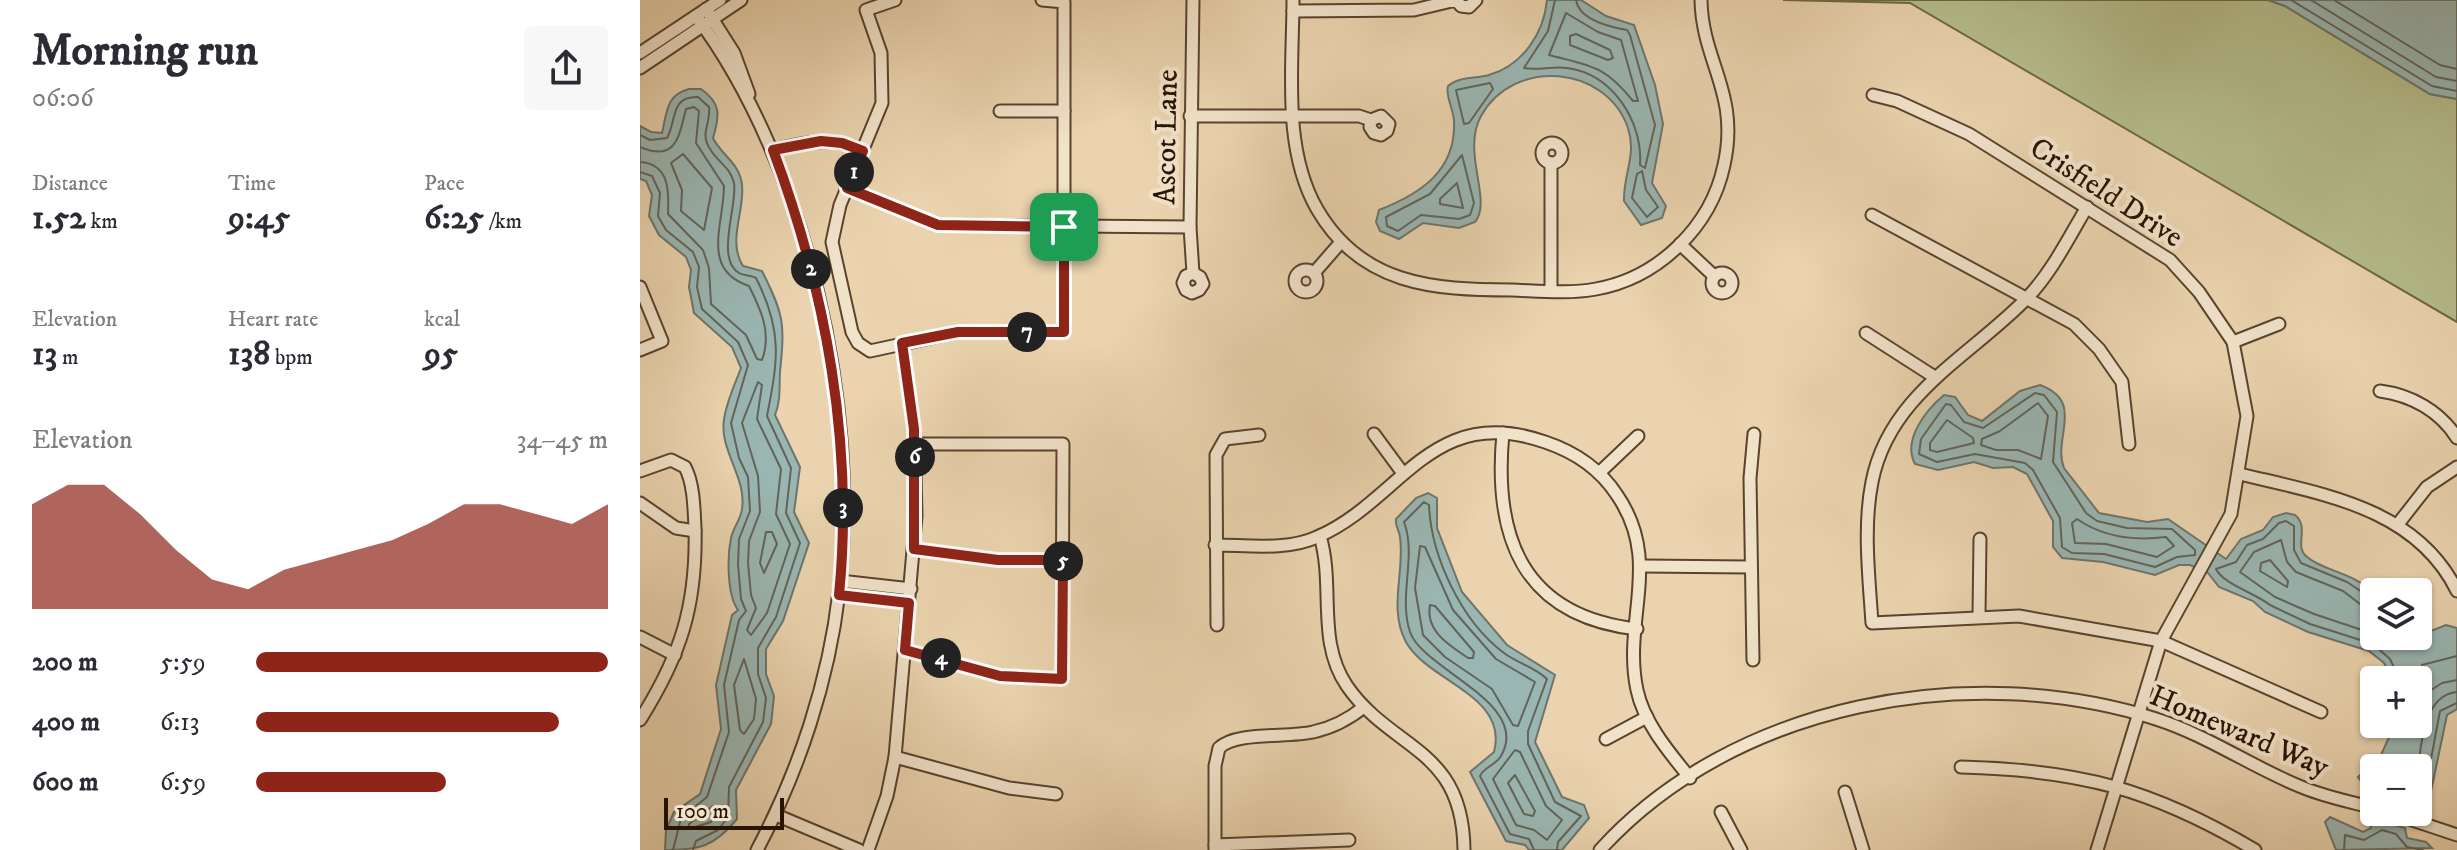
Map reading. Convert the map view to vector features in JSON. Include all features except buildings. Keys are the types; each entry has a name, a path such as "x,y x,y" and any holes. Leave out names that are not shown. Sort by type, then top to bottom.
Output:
{"street":[{"path":"640,68 704,18 720,0"},
{"path":"640,53 741,0"},
{"path":"895,0 866,10 881,53 884,87 877,121 834,224 834,258 852,332 858,343 870,351 958,332 1064,332 1064,2 1042,0"},
{"name":"Ascot Lane","path":"1193,0 1190,116 1193,273"},
{"path":"1476,0 1469,7 1461,6 1456,0 1414,10 1293,5 1293,117 1304,179 1316,207 1341,242 1377,267 1420,286 1459,290 1596,289 1630,279 1658,263 1680,244 1700,221 1718,186 1729,127 1725,91 1705,34 1701,0"},
{"path":"704,18 773,150 802,235 834,386 843,482 839,595 815,706 776,815 757,850"},
{"name":"Crisfield Drive","path":"1873,95 1943,119 2170,260 2199,292 2233,342 2247,416 2240,474 2231,514 2161,641 2097,850"},
{"path":"1000,111 1064,111"},
{"path":"1190,116 1359,116 1371,120"},
{"path":"773,150 821,141 842,143 863,151"},
{"path":"1551,163 1551,291"},
{"path":"847,188 938,225 1190,227"},
{"path":"2087,207 2056,259 2027,298 1933,376 1893,430 1872,481 1868,551 1872,623 1979,615 2019,616 2161,641 2321,712"},
{"path":"1872,215 2074,324 2122,382 2129,444"},
{"path":"1314,273 1341,242"},
{"path":"1680,244 1714,276"},
{"path":"640,287 662,341 640,350"},
{"path":"2233,342 2279,324"},
{"path":"1866,333 1933,376"},
{"path":"868,850 887,796 895,757 914,549 914,444 902,343"},
{"path":"2380,391 2418,402 2449,425 2457,438"},
{"path":"1503,433 1502,510 1508,537 1520,562 1548,595 1573,611 1637,629"},
{"path":"1215,545 1284,545 1320,536 1349,518 1402,472 1445,444 1503,433 1523,435 1559,447 1599,473 1628,513 1640,546 1642,566 1635,679 1647,717 1690,778"},
{"path":"1374,434 1402,472"},
{"path":"1753,660 1749,567 1754,434"},
{"path":"1217,625 1215,545 1218,446 1230,438 1259,435"},
{"path":"1599,473 1638,436"},
{"path":"905,650 1000,676 1062,679 1063,444 914,444"},
{"path":"640,471 666,460 682,464 689,475 695,531 692,605 675,655 640,720"},
{"path":"2398,524 2427,487 2457,467"},
{"path":"2240,474 2346,500 2398,524 2434,558 2457,591"},
{"path":"640,503 676,528 695,531"},
{"path":"1320,536 1325,558 1330,648 1340,675 1364,707 1411,742 1441,773 1458,806 1464,850"},
{"path":"1979,615 1980,539"},
{"path":"914,549 998,560 1063,560"},
{"path":"1642,566 1749,567"},
{"path":"840,581 911,589"},
{"path":"839,595 909,603"},
{"path":"640,637 675,655"},
{"name":"Homeward Way","path":"1600,850 1630,820 1690,778 1746,746 1801,724 1908,697 2010,693 2076,700 2137,713 2218,744 2304,788 2360,805"},
{"path":"1349,840 1215,847 1216,756 1225,742 1314,732 1340,723 1364,707"},
{"path":"1606,739 1647,717"},
{"path":"895,757 1009,788 1056,794"},
{"path":"1961,767 2044,770 2116,785 2192,814 2255,850"},
{"path":"1845,792 1863,850"},
{"path":"1721,812 1741,850"},
{"path":"776,815 859,850"},
{"path":"2432,825 2457,835"}],"green space":[{"path":"1783,0 2268,0 2285,6 2430,94 2457,99 2457,322 1910,3"}],"water":[{"path":"1547,0 1581,0 1606,16 1634,25 1655,85 1663,124 1652,183 1666,206 1662,218 1641,225 1624,201 1631,147 1628,128 1617,107 1600,91 1581,81 1559,76 1536,77 1515,84 1496,97 1481,116 1474,145 1481,202 1475,222 1459,228 1423,223 1399,239 1380,231 1376,222 1379,210 1421,188 1433,178 1449,154 1454,122 1448,86 1457,81 1489,75 1522,56 1536,36"},
{"path":"2268,0 2457,0 2457,99 2430,94 2285,6"},
{"path":"689,89 701,89 715,105 718,116 713,138 741,177 742,195 736,236 738,256 743,266 762,271 779,309 782,342 779,399 775,415 800,467 794,512 809,543 783,621 766,649 766,674 774,696 771,724 736,790 737,819 721,836 705,845 665,850 666,830 674,812 700,794 721,729 716,685 732,615 738,610 730,586 729,555 742,498 724,431 727,407 741,368 732,347 694,313 689,287 691,270 686,257 659,235 649,216 652,195 646,181 640,179 640,126 662,133 672,100"},
{"path":"2040,385 2054,392 2061,401 2065,411 2061,457 2064,468 2099,513 2147,522 2168,519 2226,559 2241,539 2263,530 2273,517 2286,513 2295,515 2301,525 2301,547 2306,556 2360,582 2360,648 2308,632 2265,612 2253,601 2219,587 2208,573 2190,565 2179,565 2155,575 2103,562 2062,558 2053,547 2053,521 2027,474 2013,467 1993,468 1974,462 1938,470 1915,464 1912,445 1918,426 1944,395 1955,397 1968,415 1982,421 2020,391"},
{"path":"1428,493 1437,498 1437,528 1462,592 1507,645 1555,675 1535,742 1562,797 1584,805 1589,818 1562,850 1529,850 1525,845 1506,841 1470,772 1494,752 1495,733 1490,716 1479,703 1417,656 1401,629 1398,603 1401,550 1396,519 1416,498"},
{"path":"2446,625 2457,628 2457,709 2447,715 2432,786 2432,754 2381,754 2389,738 2432,738 2432,666 2386,666 2366,650 2432,650 2432,630"},
{"path":"2330,817 2363,832 2371,826 2398,826 2405,828 2407,838 2426,842 2432,848 2336,850 2325,822"}],"route":[{"path":"821,141 853,146 863,151 847,188 938,225 1064,227 1064,332 958,332 902,343 914,429 914,549 998,560 1063,560 1062,679 1000,676 905,650 909,603 839,595 843,482 834,386 802,235 773,150 821,141"}]}
